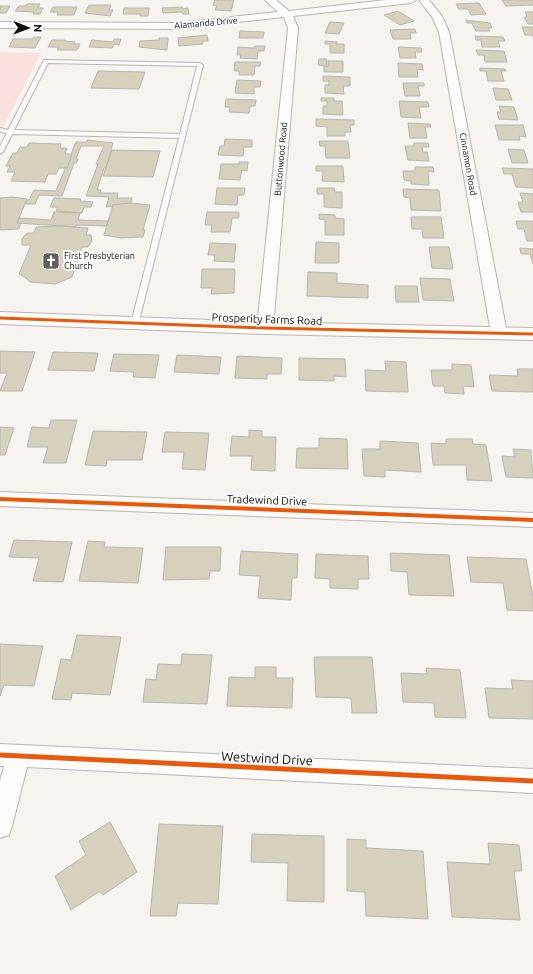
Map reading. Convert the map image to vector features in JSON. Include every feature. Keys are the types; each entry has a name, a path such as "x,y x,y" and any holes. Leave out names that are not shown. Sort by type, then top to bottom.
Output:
{"street":[{"path":"270,0 288,14"},
{"name":"Alamanda Drive","path":"0,24 146,27 206,24 411,0"},
{"name":"Cinnamon Road","path":"424,0 437,16 444,32 499,333"},
{"name":"Buttonwood Road","path":"265,328 293,28 288,14"},
{"name":"Prosperity Farms Road","path":"0,318 265,328 533,334"},
{"name":"Tradewind Drive","path":"0,499 533,520"},
{"path":"0,826 9,755"},
{"name":"Westwind Drive","path":"9,755 533,781"}],"lane":[{"path":"0,152 46,61 200,65 135,323"},
{"path":"0,130 10,132 182,136"}],"shaded area":[{"path":"0,52 41,53 0,133"}],"building":[{"path":"215,0 234,0 231,11 215,10 217,6 213,5"},
{"path":"502,0 529,0 533,1 533,5 506,6"},
{"path":"479,3 486,14 471,15 468,9 459,9 456,4"},
{"path":"27,4 40,4 38,8 43,8 40,14 33,14 34,12 15,11 19,6 25,6"},
{"path":"89,5 111,5 109,10 113,10 110,16 85,13"},
{"path":"0,6 10,6 6,13 0,13"},
{"path":"53,7 77,7 74,15 57,15 58,12 50,12"},
{"path":"182,7 183,9 188,8 189,14 183,14 182,12 163,13 162,8"},
{"path":"124,8 149,8 148,16 140,16 141,14 123,14"},
{"path":"398,11 414,21 400,25 384,15"},
{"path":"525,12 533,12 533,24 528,24 524,17 527,17"},
{"path":"466,20 490,23 492,28 488,28 490,31 476,31 472,23 467,23"},
{"path":"330,22 344,23 339,34 325,33"},
{"path":"522,27 533,27 533,37 532,35 525,35"},
{"path":"415,29 416,33 410,33 411,39 393,39 390,30"},
{"path":"240,31 264,32 263,38 239,38"},
{"path":"207,35 208,41 203,41 203,44 179,46 178,38"},
{"path":"475,36 503,37 505,41 498,41 500,47 482,47 481,40 476,40"},
{"path":"34,37 41,37 35,48 9,47 13,39 33,39"},
{"path":"159,38 168,38 167,50 139,47 140,41 159,40"},
{"path":"114,39 121,39 119,45 114,44 112,48 89,47 92,40 113,42"},
{"path":"52,40 65,40 75,42 74,44 80,44 77,50 57,50 59,47 48,47"},
{"path":"325,41 344,44 344,53 330,53 330,44 325,44"},
{"path":"255,46 265,46 264,51 258,51 257,59 240,58 241,55 237,55 238,47 254,48"},
{"path":"398,47 421,48 422,52 415,52 416,58 400,58"},
{"path":"476,50 504,51 507,62 485,62 484,55 478,55"},
{"path":"319,59 327,59 326,66 318,65"},
{"path":"328,61 343,61 343,72 324,72 324,66 328,66"},
{"path":"235,62 261,62 260,66 255,66 254,75 239,75 239,71 234,71"},
{"path":"398,63 422,64 423,70 417,69 418,77 399,77"},
{"path":"480,68 505,69 506,71 501,71 504,81 488,81 486,71 480,71"},
{"path":"98,71 145,72 139,89 91,88"},
{"path":"323,76 350,77 350,86 343,86 344,94 325,93 325,85 329,85 329,81 323,81"},
{"path":"237,80 261,81 260,87 254,87 254,94 235,93"},
{"path":"403,83 424,83 424,86 418,86 420,96 405,96"},
{"path":"493,88 508,89 512,100 496,100"},
{"path":"321,98 334,98 334,101 342,101 343,115 323,114 323,106 327,106 327,101 321,101"},
{"path":"226,99 256,100 255,106 250,106 249,113 229,112 230,107 225,107"},
{"path":"399,101 428,102 429,107 419,107 421,118 401,117"},
{"path":"499,106 514,107 518,120 499,119 497,112 501,112"},
{"path":"316,119 354,120 354,125 350,125 351,132 345,132 345,136 327,136 327,127 316,126"},
{"path":"408,123 430,124 431,127 425,127 427,138 410,138"},
{"path":"495,125 523,125 526,137 519,136 520,140 499,140"},
{"path":"225,139 252,140 252,147 244,147 243,156 218,155 220,146 224,146"},
{"path":"87,140 113,143 106,168 104,168 97,190 101,190 100,193 118,193 117,198 132,198 131,203 106,207 109,197 86,196 98,164 96,164 104,146 81,146 76,159 78,159 76,163 74,163 62,196 39,195 35,204 25,204 27,200 29,200 34,190 56,191 76,142 87,142"},
{"path":"319,141 348,141 350,158 326,158 325,146 320,146"},
{"path":"29,143 61,144 60,148 67,148 65,154 72,154 67,168 59,168 56,174 48,174 45,182 11,181 15,172 7,172 10,166 6,166 13,153 17,153 20,147 27,147"},
{"path":"414,143 428,143 429,147 422,147 423,152 427,152 429,161 408,160 405,146 414,146"},
{"path":"508,149 524,150 528,163 512,163"},
{"path":"112,150 160,151 153,177 103,176"},
{"path":"239,162 248,162 247,171 242,170 240,180 219,179 221,164 239,164"},
{"path":"316,166 343,166 344,182 322,181 323,171 316,171"},
{"path":"415,167 433,167 434,172 428,171 429,185 411,184 411,181 404,180 403,171 415,171"},
{"path":"502,168 533,169 533,188 516,187 512,174 504,174"},
{"path":"217,188 245,188 244,195 238,195 237,205 215,204"},
{"path":"317,188 334,188 335,192 342,192 342,208 324,207 324,194 317,194"},
{"path":"403,189 439,190 441,211 411,210 410,198 404,197"},
{"path":"520,193 533,194 533,212 521,212 518,202 523,202"},
{"path":"12,197 27,199 17,223 21,223 19,229 0,230 0,198"},
{"path":"54,198 81,199 80,201 93,202 91,207 84,207 82,213 56,211 58,207 50,207"},
{"path":"131,203 150,205 143,230 145,230 143,237 121,238 104,235 113,205"},
{"path":"54,212 80,213 78,220 108,221 106,226 76,225 76,227 17,223 19,218 51,220"},
{"path":"207,212 239,212 239,218 232,218 230,232 211,232 212,225 205,225"},
{"path":"319,214 335,215 335,218 344,219 344,235 325,235 325,220 319,219"},
{"path":"411,217 441,217 444,238 423,238 422,229 412,229"},
{"path":"516,221 533,221 533,241 527,241 524,229 518,229"},
{"name":"First Presbyterian Church","path":"62,226 88,228 86,235 91,235 92,241 88,247 82,247 72,277 55,284 30,282 19,274 31,245 22,245 22,239 27,233 34,233 36,227"},
{"path":"316,242 339,243 339,263 315,263"},
{"path":"210,243 236,244 234,262 214,261 215,255 208,255"},
{"path":"429,247 449,247 453,269 432,268"},
{"path":"520,248 533,249 533,264 530,254 521,254"},
{"path":"202,269 235,269 234,293 211,294 212,288 201,288"},
{"path":"308,272 337,273 337,283 368,285 368,298 307,296"},
{"path":"420,278 450,279 454,301 423,300"},
{"path":"395,286 417,286 419,302 396,302"},
{"path":"0,351 35,352 22,391 0,391 7,373 0,373"},
{"path":"53,352 98,353 94,371 48,370"},
{"path":"114,354 159,355 155,378 133,377 134,372 110,371"},
{"path":"177,355 221,357 219,374 174,372"},
{"path":"237,356 282,358 281,374 267,374 267,379 235,378"},
{"path":"299,358 345,359 346,377 334,376 334,381 299,380"},
{"path":"385,361 406,362 408,392 366,391 365,370 386,371"},
{"path":"452,364 471,365 474,387 463,386 464,394 445,393 444,386 433,386 431,370 452,370"},
{"path":"517,369 533,369 533,392 492,391 489,375 518,376"},
{"path":"51,420 77,420 66,463 43,463 48,447 27,447 32,427 49,428"},
{"path":"0,427 14,428 5,455 0,455"},
{"path":"249,430 262,431 262,437 276,437 275,471 251,470 252,456 230,456 232,436 249,437"},
{"path":"93,431 147,432 142,460 107,460 106,466 85,465"},
{"path":"165,432 209,433 205,470 182,469 184,452 162,452"},
{"path":"319,438 347,439 348,469 296,468 297,448 319,448"},
{"path":"446,439 472,439 473,444 486,445 492,481 467,480 466,465 433,465 431,443 446,444"},
{"path":"380,441 418,443 421,472 385,470 385,477 364,476 362,449 380,449"},
{"path":"513,449 531,450 533,478 506,477 502,456 515,457"},
{"path":"14,540 72,542 63,582 33,581 39,558 9,557"},
{"path":"88,541 105,542 104,547 143,548 138,583 79,581"},
{"path":"166,547 221,547 220,571 210,571 209,579 163,580"},
{"path":"241,551 298,554 297,578 292,578 291,600 258,598 260,576 239,575"},
{"path":"390,553 449,555 454,596 409,595 407,572 391,571"},
{"path":"316,554 368,556 369,579 358,579 358,589 330,588 330,579 315,578"},
{"path":"467,557 526,559 533,597 533,611 507,610 503,583 471,582"},
{"path":"77,635 121,637 110,695 72,693 71,700 52,699 61,659 71,660"},
{"path":"0,644 43,646 34,686 4,685 0,696"},
{"path":"182,654 212,655 207,704 143,702 146,679 156,680 158,664 181,665"},
{"path":"314,657 372,657 377,713 352,713 351,698 316,697"},
{"path":"255,667 276,667 276,678 293,678 292,708 227,706 229,677 255,678"},
{"path":"426,668 460,670 466,718 435,717 434,703 403,702 401,673 427,674"},
{"path":"511,680 533,681 533,719 489,718 485,688 513,689"},
{"path":"110,822 137,872 103,895 100,891 71,910 55,876 86,855 79,841"},
{"path":"159,824 223,826 218,904 178,903 176,916 150,916"},
{"path":"252,834 324,836 324,902 287,901 288,863 251,862"},
{"path":"347,839 366,840 366,848 423,851 428,919 366,916 365,892 347,891"},
{"path":"488,843 519,845 522,871 514,871 520,920 452,917 447,862 490,864"}],"cycle path":[{"path":"0,318 265,328 533,334"},
{"path":"0,499 533,520"},
{"path":"0,755 533,781"}],"place":[{"name":"First Presbyterian Church","path":"51,261"}]}
